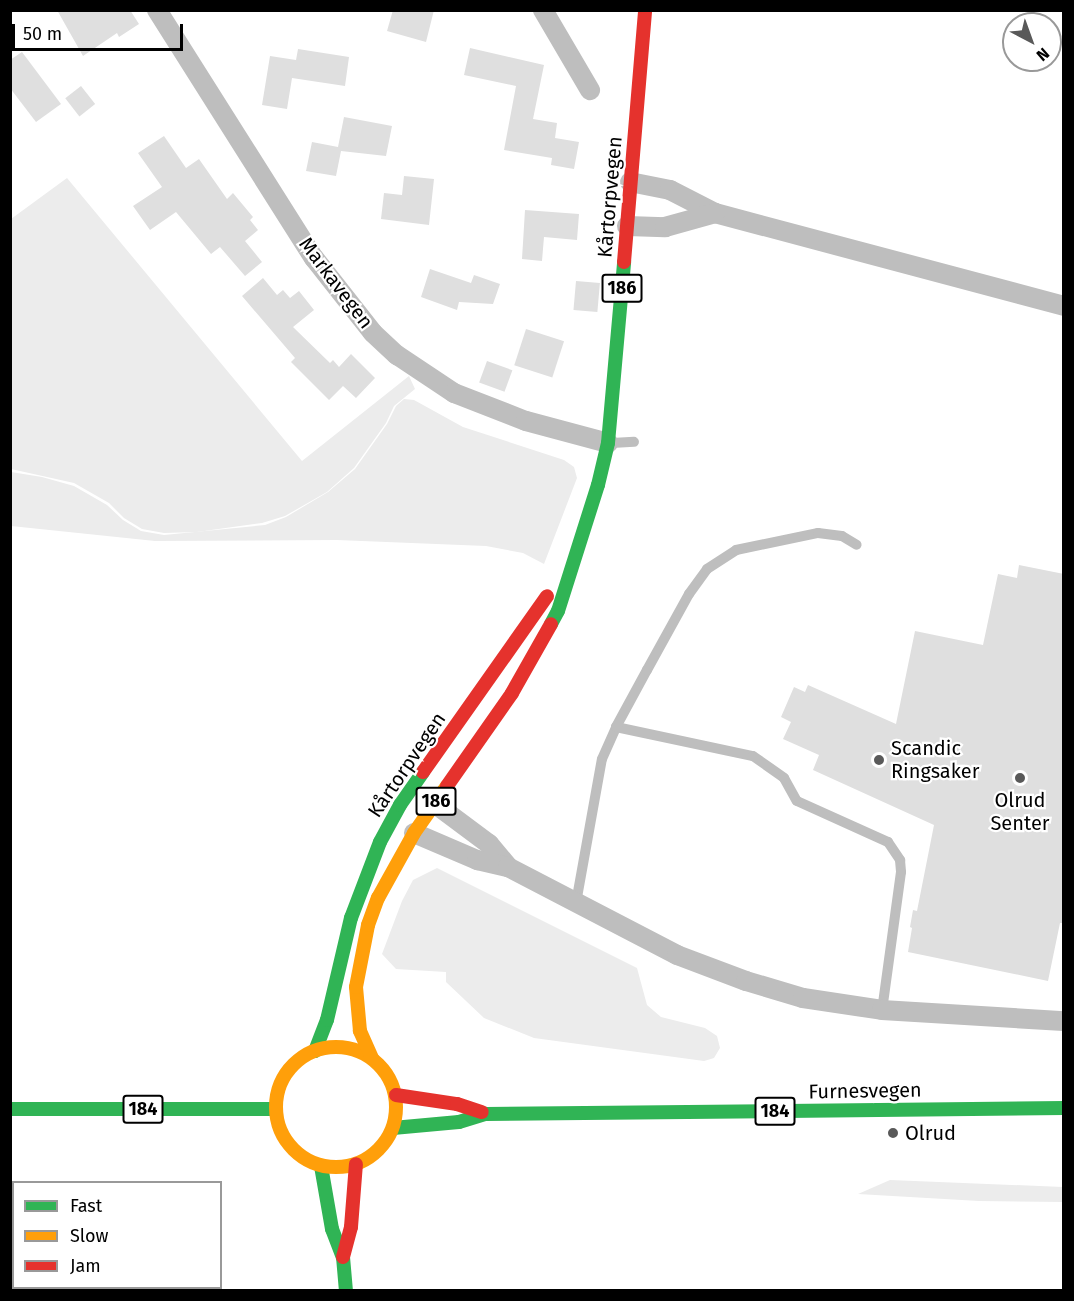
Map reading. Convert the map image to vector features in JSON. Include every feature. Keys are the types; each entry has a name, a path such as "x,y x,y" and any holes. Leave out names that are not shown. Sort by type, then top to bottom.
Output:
{"main road":[{"name":"Kårtorpvegen","path":"315,1051 327,1020 351,918 364,880 414,813 512,693 558,611 572,561 586,529 609,443 645,10"},
{"name":"Kårtorpvegen","path":"372,1058 360,1031 356,1014 356,987 360,959 378,898 414,813 572,561"},
{"path":"344,1047 372,1058 391,1081 396,1095 393,1128 378,1150 356,1164 333,1168 309,1161 289,1145 278,1122 276,1109 282,1080 302,1058 315,1051 344,1047"},
{"name":"Furnesvegen","path":"396,1095 457,1104 486,1114"},
{"name":"Furnesvegen","path":"393,1128 459,1122 486,1114 1064,1108"},
{"name":"184","path":"10,1109 276,1109"},
{"path":"343,1257 351,1227 356,1164"},
{"path":"321,1166 332,1229 343,1257 346,1290"}],"street":[{"name":"Markavegen","path":"157,10 314,258 373,333 397,355 454,393 526,421 609,443"},
{"path":"543,10 590,90"},
{"path":"630,182 670,190 715,213 1064,306"},
{"path":"627,226 665,228 715,213"},
{"path":"414,813 477,861 508,867 669,952 746,981 803,998 882,1010 1064,1021"},
{"path":"414,813 489,844 508,867"}],"lane":[{"path":"609,443 634,442"},
{"path":"576,903 602,759 616,727 689,594 707,569 736,550 818,533 842,536 856,545"},
{"path":"616,727 753,756 784,778 797,801 888,842 900,860 901,872 882,1010"}],"shaded area":[{"path":"67,178 302,461 409,376 415,389 394,406 386,423 354,468 327,492 285,516 262,523 197,532 164,533 142,529 124,518 109,503 74,483 11,469 11,219"},
{"path":"404,399 414,400 463,427 564,460 574,467 577,478 544,564 523,553 486,546 337,540 155,541 11,526 11,472 42,477 74,486 107,505 123,520 141,531 164,535 265,525 286,517 328,492 355,469 387,424 396,406"},
{"path":"437,868 637,968 647,1005 661,1017 705,1028 717,1036 720,1048 714,1058 704,1061 534,1038 484,1018 446,982 446,972 396,969 382,954 402,901 413,880"},
{"path":"890,1180 1063,1187 1063,1202 979,1201 858,1194"}],"building":[{"path":"57,10 130,10 139,24 119,37 117,33 83,56"},
{"path":"393,10 434,10 426,42 387,31"},
{"path":"470,48 544,65 533,119 557,123 555,138 579,142 574,169 551,165 552,158 504,150 516,86 464,75"},
{"path":"298,49 349,57 345,86 292,78 287,109 262,105 270,56 296,60"},
{"path":"22,52 61,104 36,122 10,88 10,60"},
{"path":"81,86 95,104 79,116 65,98"},
{"path":"344,117 392,126 386,156 341,151 336,176 306,171 312,142 338,147"},
{"path":"164,136 186,168 199,159 227,199 233,193 253,217 250,220 258,230 245,241 262,262 245,276 220,247 211,254 176,212 150,230 133,206 162,187 138,153"},
{"path":"404,176 434,179 429,225 381,219 384,193 402,195"},
{"path":"525,210 579,214 577,240 544,237 542,261 522,259"},
{"path":"430,269 471,283 474,275 500,284 493,304 459,302 457,310 421,297"},
{"path":"263,278 277,295 283,290 290,298 299,291 314,310 293,327 330,363 333,360 339,367 351,354 375,378 356,398 343,386 329,400 291,362 295,358 242,296"},
{"path":"576,281 600,283 597,312 573,310"},
{"path":"526,329 564,341 552,378 514,365"},
{"path":"487,361 512,370 505,392 479,383"},
{"name":"Olrud Senter","path":"1019,565 1064,574 1064,923 1060,923 1048,981 908,952 913,910 917,911 934,825 813,770 819,755 783,739 791,722 781,717 794,687 805,692 808,685 896,724 915,631 983,645 998,574 1017,578"}],"traffic: fast":[{"path":"551,624 558,611 598,485 608,443 624,262"},
{"path":"315,1051 327,1020 351,918 380,842 400,805 423,772"},
{"path":"393,1128 459,1122 486,1114 1064,1108"},
{"path":"10,1109 276,1109"},
{"path":"321,1166 332,1229 343,1257 346,1290"}],"traffic: slow":[{"path":"372,1058 360,1031 356,987 368,925 378,898 414,833 447,786"},
{"path":"336,1047 359,1051 379,1064 392,1084 396,1107 392,1130 379,1150 359,1163 336,1167 313,1163 293,1150 280,1130 276,1107 280,1084 293,1064 313,1051 336,1047"}],"traffic: jam":[{"path":"624,262 645,10"},
{"path":"423,772 547,596"},
{"path":"447,786 512,693 551,624"},
{"path":"396,1095 457,1104 482,1112"},
{"path":"343,1257 351,1227 356,1164"}],"place":[{"name":"Scandic Ringsaker","path":"879,760"},
{"name":"Olrud Senter","path":"1020,778"},
{"name":"Olrud","path":"893,1133"}]}
